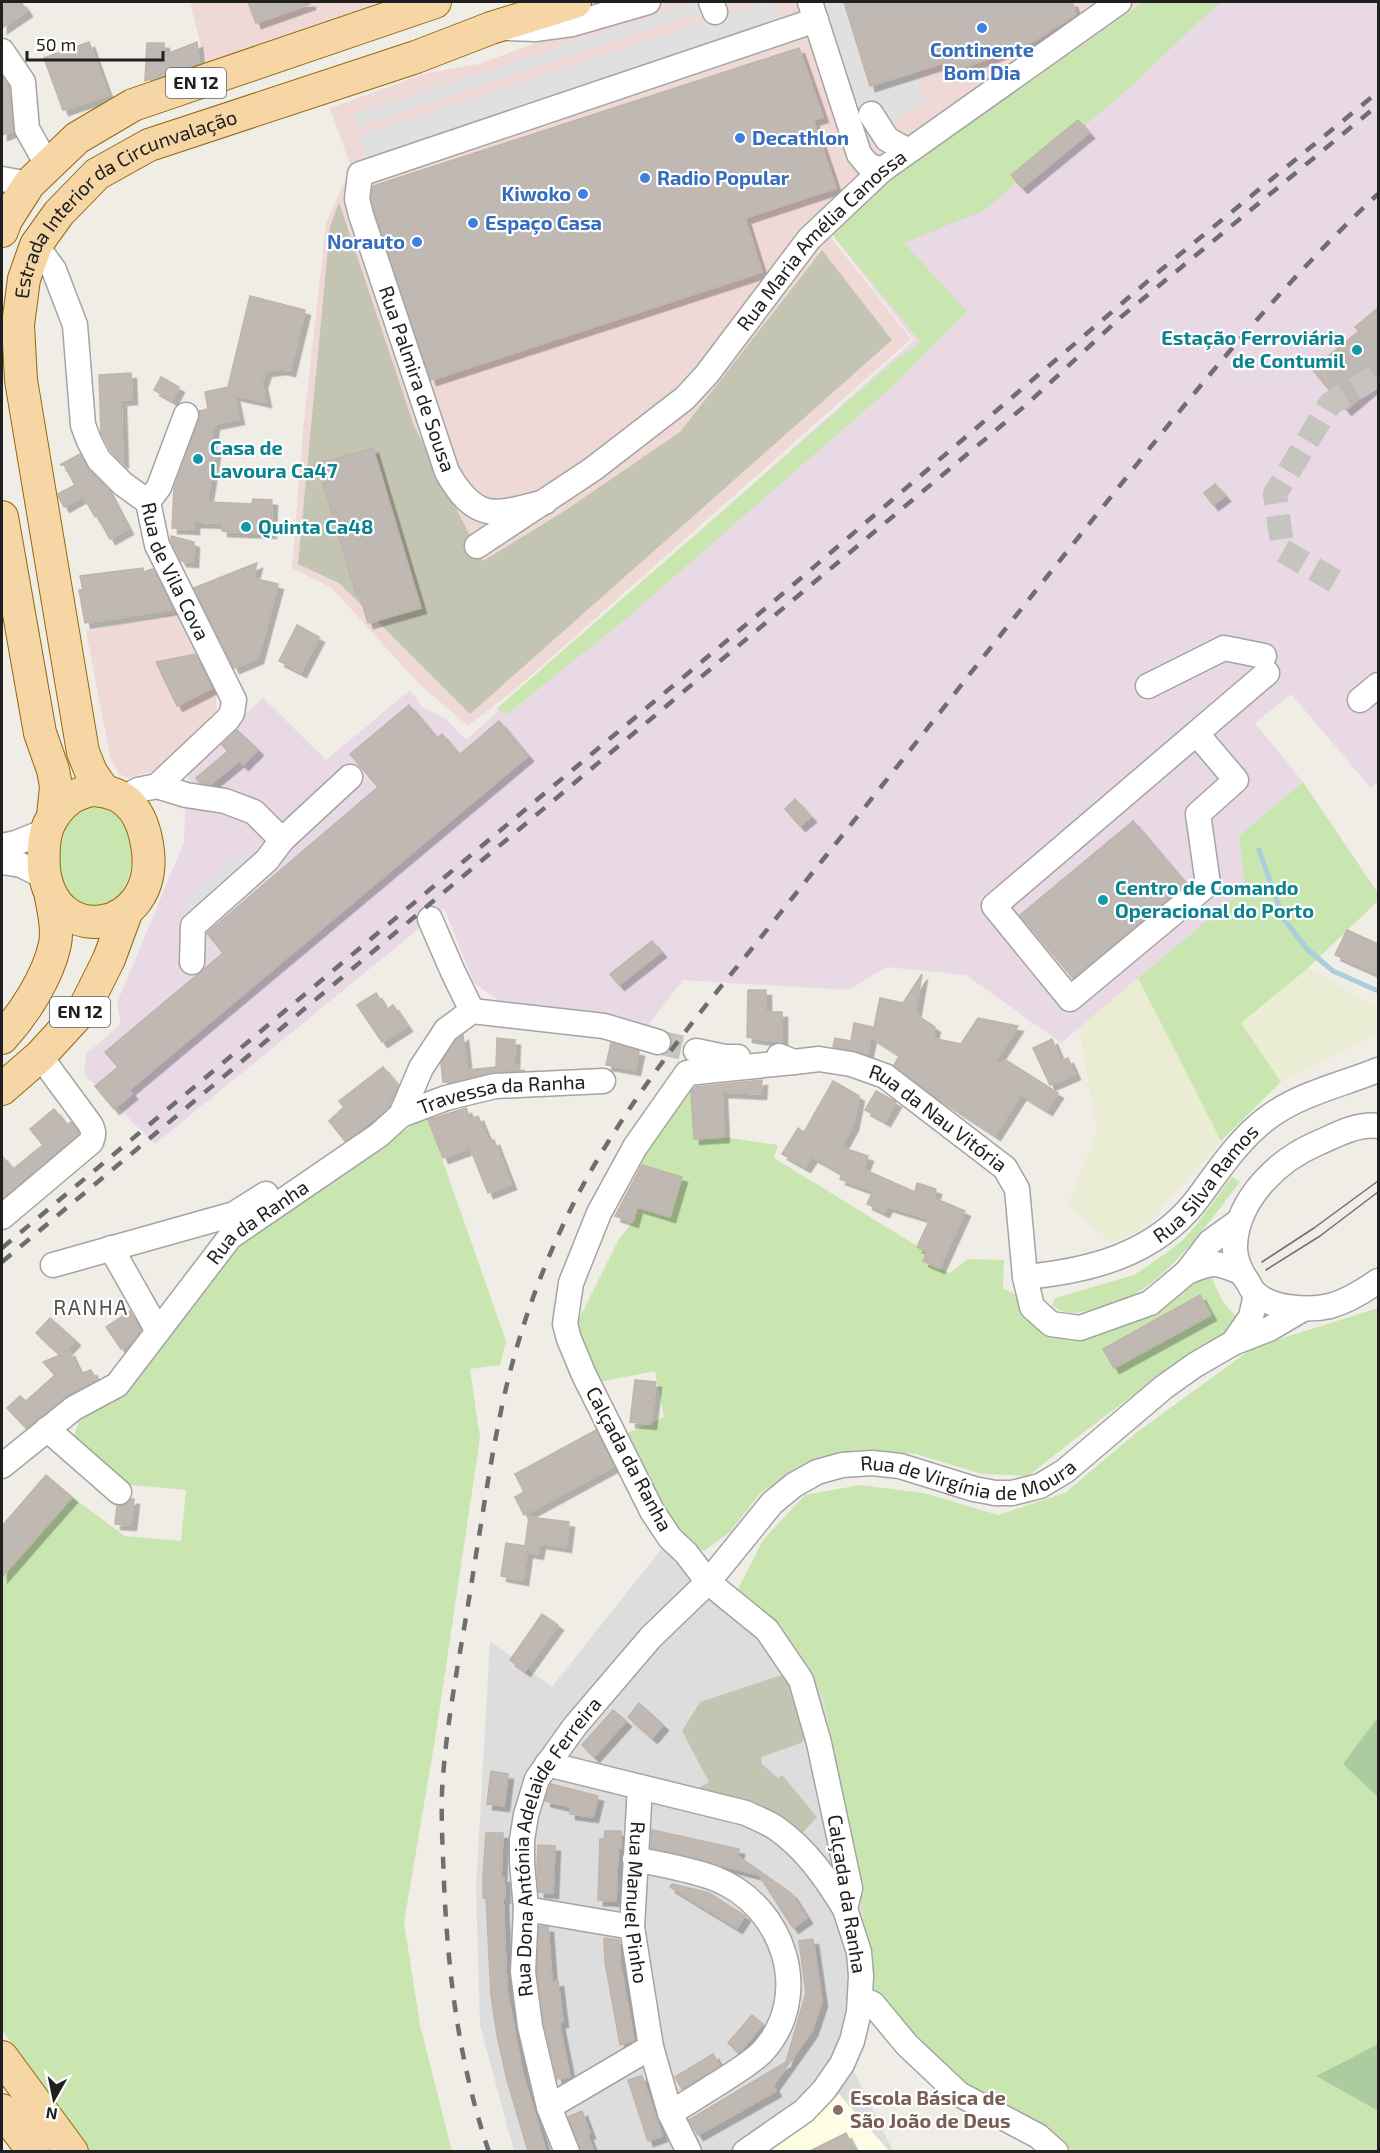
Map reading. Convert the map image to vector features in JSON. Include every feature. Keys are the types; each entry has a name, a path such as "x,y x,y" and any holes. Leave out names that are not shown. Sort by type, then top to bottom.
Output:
{"main road":[{"name":"EN 12","path":"2,231 26,177 77,138 134,105 435,2"},
{"name":"Estrada Interior da Circunvalação","path":"114,795 91,772 83,752 21,380 18,325 24,279 36,245 59,213 97,174 149,145 416,57 491,28 575,2"},
{"name":"EN 12","path":"2,523 40,733 57,786 43,854 56,924 55,944 42,978 18,1020 2,1038"},
{"path":"50,823 66,800 82,792 114,795"},
{"name":"EN 12","path":"2,1089 40,1056 85,1007 109,959 126,913 138,898 146,879 148,854 145,833 138,814 114,795"},
{"path":"48,887 65,912 84,921 106,922 126,913"},
{"path":"2,2056 72,2151"},
{"path":"2,2110 34,2151"}],"street":[{"path":"491,28 535,29 572,24 648,2"},
{"path":"1089,22 1103,9 1104,2"},
{"name":"Rua Maria Amélia Canossa","path":"477,546 593,470 685,398 707,374 809,239 882,170 1119,2"},
{"path":"813,11 859,154 868,165 882,170"},
{"name":"Rua Palmira de Sousa","path":"545,502 503,513 475,507 458,492 447,472 361,215 357,200 360,174 813,11"},
{"path":"2,51 23,82 27,129 26,177"},
{"path":"871,114 887,139 908,151"},
{"path":"850,199 856,190 859,154"},
{"name":"Rua de Vila Cova","path":"36,245 54,270 75,325 83,425 89,441 99,460 123,484 148,502 158,545 234,700 232,712 227,720 157,786 114,795"},
{"path":"148,502 159,487 186,415"},
{"path":"1148,686 1224,648 1265,665 1197,734 994,906 1070,999 1208,884 1197,814 1236,780 1197,734"},
{"path":"192,962 193,926 267,860 282,840 350,777"},
{"path":"145,833 157,786 186,795 225,801 254,812 282,840"},
{"path":"2,846 16,843 50,823"},
{"path":"2,862 21,865 48,887"},
{"path":"430,919 472,1011 604,1026 658,1042"},
{"name":"Rua da Ranha","path":"2,1466 74,1408 117,1385 230,1237 379,1135 401,1115 421,1068 446,1030 472,1011"},
{"name":"Rua da Nau Vitória","path":"696,1051 725,1057 778,1056 794,1062 819,1059 851,1064 885,1076 1005,1168 1017,1189 1025,1277 1032,1307 1051,1324 1080,1328 1150,1303 1187,1272 1210,1242 1239,1221"},
{"path":"2,1217 91,1142 94,1137 90,1124 40,1056"},
{"name":"Calçada da Ranha","path":"794,1062 683,1079 635,1147 599,1213 571,1283 565,1324 584,1375 652,1511 670,1538 686,1553 708,1582 767,1630 801,1680 819,1743 850,1888 845,1908 859,1952 860,1998 873,2004 907,2045 959,2094 1038,2136 1056,2151"},
{"name":"Rua Silva Ramos","path":"1025,1277 1082,1270 1108,1262 1156,1238 1193,1205 1231,1154 1265,1120 1299,1100 1378,1070"},
{"name":"Travessa da Ranha","path":"401,1115 446,1098 495,1086 603,1082"},
{"path":"1376,1124 1345,1131 1306,1148 1287,1160 1252,1197 1239,1221 1235,1246 1240,1272 1256,1294 1278,1305 1303,1309 1329,1306 1341,1302 1378,1281"},
{"name":"Rua da Ranha","path":"53,1264 234,1214 344,1146 379,1135"},
{"path":"111,1248 158,1331"},
{"name":"Rua da Nau Vitória","path":"1187,1272 1210,1264 1220,1264 1240,1272"},
{"name":"Rua de Virgínia de Moura","path":"1233,1342 1251,1317 1256,1294"},
{"name":"Rua de Virgínia de Moura","path":"708,1582 772,1503 794,1485 817,1472 842,1465 872,1463 900,1466 974,1489 995,1493 1012,1493 1040,1485 1065,1471 1164,1387 1196,1365 1233,1342 1269,1329 1303,1309"},
{"path":"47,1429 119,1492"},
{"name":"Rua Dona Antónia Adelaide Ferreira","path":"567,2151 549,2108 530,2026 523,1972 526,1909 522,1840 526,1815 537,1779 575,1726 651,1636 708,1582"},
{"path":"547,1764 746,1813 775,1827 824,1874 845,1908"},
{"name":"Rua Manuel Pinho","path":"640,1787 632,1926 651,2048 670,2114 689,2151"},
{"path":"635,1859 716,1879 738,1891 757,1906 770,1922 781,1942 789,1968 789,1994 784,2014 777,2031 763,2051 748,2064 670,2114"},
{"path":"526,1909 632,1926"},
{"path":"745,2151 804,2111 824,2090 842,2064 852,2041 860,1998"},
{"path":"549,2108 651,2048"}],"shaded area":[{"path":"190,2 385,2 205,63"},
{"path":"615,2 1163,2 919,163 830,236 911,339 519,686 468,726 417,682 332,588 292,568 303,430 326,224 351,167 330,108 427,73 479,64 546,39"},
{"path":"696,2 732,2 358,127 353,114"},
{"path":"771,2 778,23 369,163 359,135"},
{"path":"822,2 892,2 925,101 866,137"},
{"path":"1175,2 1378,2 1378,781 1371,788 1291,694 1255,723 1303,782 1239,836 1245,889 1061,1043 966,975 886,967 849,990 683,980 647,1027 508,1007 474,983 444,908 155,1144 84,1074 86,1054 121,1024 117,1003 184,842 190,762 263,698 326,760 410,690 422,707 446,719 466,740 914,340 834,237 993,113"},
{"path":"339,202 414,426 483,561 566,510 680,432 822,250 892,340 470,714 339,583 298,564 330,227"},
{"path":"180,613 215,687 217,711 213,719 164,764 153,771 128,778 119,774 110,756 86,631"},
{"path":"242,853 250,864 190,913 182,902"},
{"path":"1308,968 1378,1008 1378,1034 1281,1082 1241,1023"},
{"path":"1138,978 1221,1141 1143,1230 1111,1243 1068,1204 1097,1131 1079,1028"},
{"path":"670,1538 758,1616 822,1694 846,1807 875,1992 853,2069 893,2151 514,2151 480,2025 476,1889 490,1641 552,1687"},
{"path":"785,1674 804,1738 801,1743 761,1757 762,1764 778,1778 782,1775 817,1817 800,1836 697,1795 699,1788 709,1782 682,1731 700,1702"},
{"name":"Escola Básica de São João de Deus","path":"839,2094 889,2151 767,2152 807,2125"}],"green space":[{"path":"1144,2 1222,2 1132,86 983,211 904,243 967,311 894,385 621,623 507,714 496,709 893,362 921,342 832,234 895,176"},
{"path":"1303,782 1378,893 1378,901 1308,968 1241,1023 1281,1082 1221,1141 1138,978 1245,889 1239,836"},
{"path":"90,807 104,808 118,816 127,829 131,846 131,864 127,882 118,896 106,904 83,903 68,890 61,873 60,852 64,831 74,816"},
{"path":"690,1076 694,1139 724,1137 778,1145 774,1158 927,1252 923,1261 950,1273 968,1259 1004,1260 1003,1288 1019,1297 1038,1326 1047,1334 1056,1338 1084,1337 1130,1324 1152,1313 1210,1273 1222,1300 1242,1322 1224,1337 1188,1357 1147,1385 1028,1476 982,1474 916,1454 856,1450 811,1462 761,1492 730,1532 704,1551 683,1539 625,1434 664,1417 655,1371 599,1382 577,1323 619,1239 633,1222 637,1207 670,1217 682,1177 631,1161"},
{"path":"427,1116 506,1341 500,1365 470,1369 480,1438 435,1740 404,1922 420,2025 452,2151 90,2151 2,2030 2,1577 72,1497 125,1536 181,1541 186,1490 121,1484 72,1441 79,1422 117,1394 156,1353 201,1296 227,1255 260,1225"},
{"path":"1232,1177 1240,1182 1217,1212 1192,1243 1149,1285 1124,1299 1083,1312 1067,1313 1052,1305 1055,1298 1134,1275 1165,1254 1183,1240 1197,1224"},
{"path":"1378,1308 1378,1717 1344,1764 1378,1797 1378,2044 1316,2076 1378,2111 1378,2151 1073,2151 1053,2134 977,2096 925,2046 875,1992 846,1807 822,1694 758,1616 735,1595 763,1540 805,1495 860,1485 924,1493 998,1515 1065,1493 1136,1433 1254,1347"},
{"path":"1378,1717 1378,1797 1343,1764"},
{"path":"1378,2044 1378,2111 1316,2076"}],"building":[{"path":"2,2 21,2 27,11 2,28"},
{"path":"248,2 310,2 310,4 256,23"},
{"name":"Continente Bom Dia","path":"844,2 1072,2 1076,14 1034,41 952,72 949,61 870,86"},
{"path":"89,42 108,95 63,110 44,58"},
{"path":"197,42 199,62 145,81 147,43 164,43 164,55"},
{"path":"799,48 823,117 813,120 836,188 745,218 762,272 431,380 374,210 371,198 373,186"},
{"path":"2,76 9,87 13,131 2,135"},
{"path":"1078,120 1089,133 1022,188 1011,175"},
{"path":"250,296 305,310 290,371 281,369 266,371 262,383 266,402 234,395 239,419 214,424 210,451 215,452 207,502 252,504 253,499 272,500 271,533 222,531 222,523 194,522 194,529 172,528 174,488 199,420 199,411 208,409 205,392 228,387"},
{"name":"Estação Ferroviária de Contumil","path":"1378,308 1378,383 1346,410 1312,369 1359,331 1355,327"},
{"path":"131,373 132,399 121,400 123,462 121,462 111,451 101,433 99,375"},
{"path":"161,377 179,387 172,400 154,390"},
{"path":"373,448 421,608 368,623 359,593 356,594 317,464"},
{"path":"80,454 89,470 106,487 128,529 110,539 83,496 64,507 59,498 58,494 75,485 64,465 60,465"},
{"path":"1215,484 1225,496 1213,505 1204,493"},
{"path":"171,536 194,542 193,562 181,561 171,541"},
{"path":"257,563 253,578 278,584 258,658 234,668 194,588"},
{"path":"143,568 143,572 153,569 173,609 85,623 79,590 83,590 80,576"},
{"path":"297,625 319,637 301,672 279,661"},
{"path":"195,654 212,688 177,706 156,662"},
{"path":"409,705 437,738 442,734 459,755 499,721 528,756 129,1090 132,1094 114,1109 95,1086 118,1067 105,1052 223,953 207,933 378,787 350,754"},
{"path":"237,730 258,750 243,765 239,761 211,784 200,783 196,778 228,751 222,745"},
{"path":"795,799 811,817 800,826 785,809"},
{"name":"Centro de Comando Operacional do Porto","path":"1133,821 1186,884 1073,978 1020,915"},
{"path":"1347,930 1378,944 1378,974 1335,955"},
{"path":"652,941 661,952 619,985 610,974"},
{"path":"922,974 915,1014 935,1027 932,1038 961,1044 978,1018 1018,1026 992,1066 1006,1060 1058,1093 1047,1110 1021,1094 995,1135 931,1093 894,1065 900,1055 872,1037 880,998 903,1003"},
{"path":"748,990 766,990 766,1012 782,1012 782,1042 747,1037"},
{"path":"376,993 386,1010 393,1005 407,1026 382,1042 357,1005"},
{"path":"854,1023 873,1027 867,1055 833,1047 835,1038 851,1041"},
{"path":"463,1035 467,1070 496,1067 497,1038 515,1040 514,1065 519,1065 519,1071 492,1072 453,1082 443,1082 441,1063 456,1040"},
{"path":"1052,1039 1061,1061 1068,1058 1075,1074 1050,1085 1033,1048"},
{"path":"611,1043 639,1051 635,1070 606,1065"},
{"path":"383,1067 398,1085 389,1106 345,1141 329,1121 344,1107 339,1101"},
{"path":"762,1080 761,1094 722,1092 724,1137 694,1139 691,1092 695,1087"},
{"path":"833,1081 859,1096 853,1125 841,1147 868,1156 863,1169 915,1192 917,1183 936,1189 934,1198 965,1211 939,1268 923,1261 927,1252 917,1247 930,1219 887,1206 884,1212 867,1204 873,1191 840,1179 842,1173 812,1156 805,1167 782,1154 798,1128 804,1132"},
{"path":"876,1091 896,1102 885,1121 865,1110"},
{"path":"466,1108 470,1119 478,1116 489,1142 494,1140 511,1184 488,1193 470,1148 443,1158 428,1120"},
{"path":"54,1109 67,1125 71,1122 79,1134 2,1199 2,1156 13,1169 43,1145 30,1129"},
{"path":"642,1165 682,1177 670,1217 637,1207 633,1222 615,1216"},
{"path":"1200,1295 1211,1315 1114,1368 1103,1349"},
{"path":"130,1311 141,1330 121,1349 106,1327"},
{"path":"50,1318 75,1340 63,1353 69,1351 80,1374 91,1370 96,1380 65,1397 26,1428 7,1408 20,1396 26,1401 55,1375 43,1362 60,1355 36,1333"},
{"path":"635,1380 656,1382 651,1424 630,1422"},
{"path":"596,1430 614,1466 524,1515 515,1497 524,1492 515,1474"},
{"path":"46,1475 72,1497 2,1577 2,1526"},
{"path":"134,1499 131,1525 115,1524 117,1506 124,1505"},
{"path":"529,1517 569,1522 566,1547 540,1543 538,1554 527,1552 523,1580 501,1576 506,1543 525,1546"},
{"path":"542,1614 558,1625 525,1671 510,1660"},
{"path":"639,1703 663,1725 652,1738 628,1717"},
{"path":"613,1710 626,1721 594,1757 582,1745"},
{"path":"491,1771 508,1774 504,1806 487,1804"},
{"path":"551,1784 598,1796 593,1817 570,1814 570,1807 545,1801"},
{"path":"652,1830 739,1849 738,1856 791,1893 807,1918 793,1928 759,1875 651,1848"},
{"path":"605,1831 621,1831 616,1901 598,1900 600,1839 604,1839"},
{"path":"486,1833 503,1833 501,1877 504,1877 507,1990 523,2075 546,2151 528,2151 507,2080 497,2035 491,1995 486,1898 483,1898"},
{"path":"538,1845 555,1846 553,1893 539,1892"},
{"path":"672,1884 709,1893 745,1916 737,1928 670,1887"},
{"path":"539,1926 548,1927 552,1982 558,1981 563,2022 559,2022 570,2077 557,2079 544,2023 537,1971"},
{"path":"604,1938 619,1940 620,1962 634,2040 620,2045 605,1962"},
{"path":"813,1939 822,2001 812,2031 773,2086 776,2091 698,2135 689,2120 786,2062 806,1993 799,1941"},
{"path":"752,2015 763,2024 739,2053 728,2043"},
{"path":"713,2054 720,2066 682,2089 675,2077"},
{"path":"642,2076 662,2136 648,2141 628,2080"},
{"path":"582,2111 590,2133 587,2134 594,2151 581,2151 568,2117"},
{"path":"846,2133 855,2151 810,2151"}],"waterway":[{"path":"1259,850 1283,918 1307,949 1333,971 1378,991"}],"tunnel":[{"path":"1335,581 1283,551 1275,494 1330,404 1378,375"},
{"path":"658,1042 696,1051"}],"tram line":[{"path":"1262,1262 1314,1228 1378,1181"},
{"path":"1266,1270 1320,1236 1378,1192"}],"railway":[{"path":"2,1248 773,602 1162,269 1378,92"},
{"path":"2,1262 1026,405 1121,317 1378,105"},
{"path":"489,2152 463,2052 448,1951 442,1838 444,1764 495,1439 523,1327 559,1235 588,1176 625,1116 709,1001 1213,370 1277,297 1378,194"}],"place":[{"name":"Continente Bom Dia","path":"982,28"},
{"name":"Decathlon","path":"740,138"},
{"name":"Radio Popular","path":"645,178"},
{"name":"Kiwoko","path":"583,194"},
{"name":"Espaço Casa","path":"473,223"},
{"name":"Norauto","path":"417,242"},
{"name":"Estação Ferroviária de Contumil","path":"1357,350"},
{"name":"Casa de Lavoura Ca47","path":"198,459"},
{"name":"Quinta Ca48","path":"246,527"},
{"name":"Centro de Comando Operacional do Porto","path":"1103,900"},
{"name":"Escola Básica de São João de Deus","path":"838,2110"}],"district":[{"name":"RANHA","path":"91,1308"}]}
